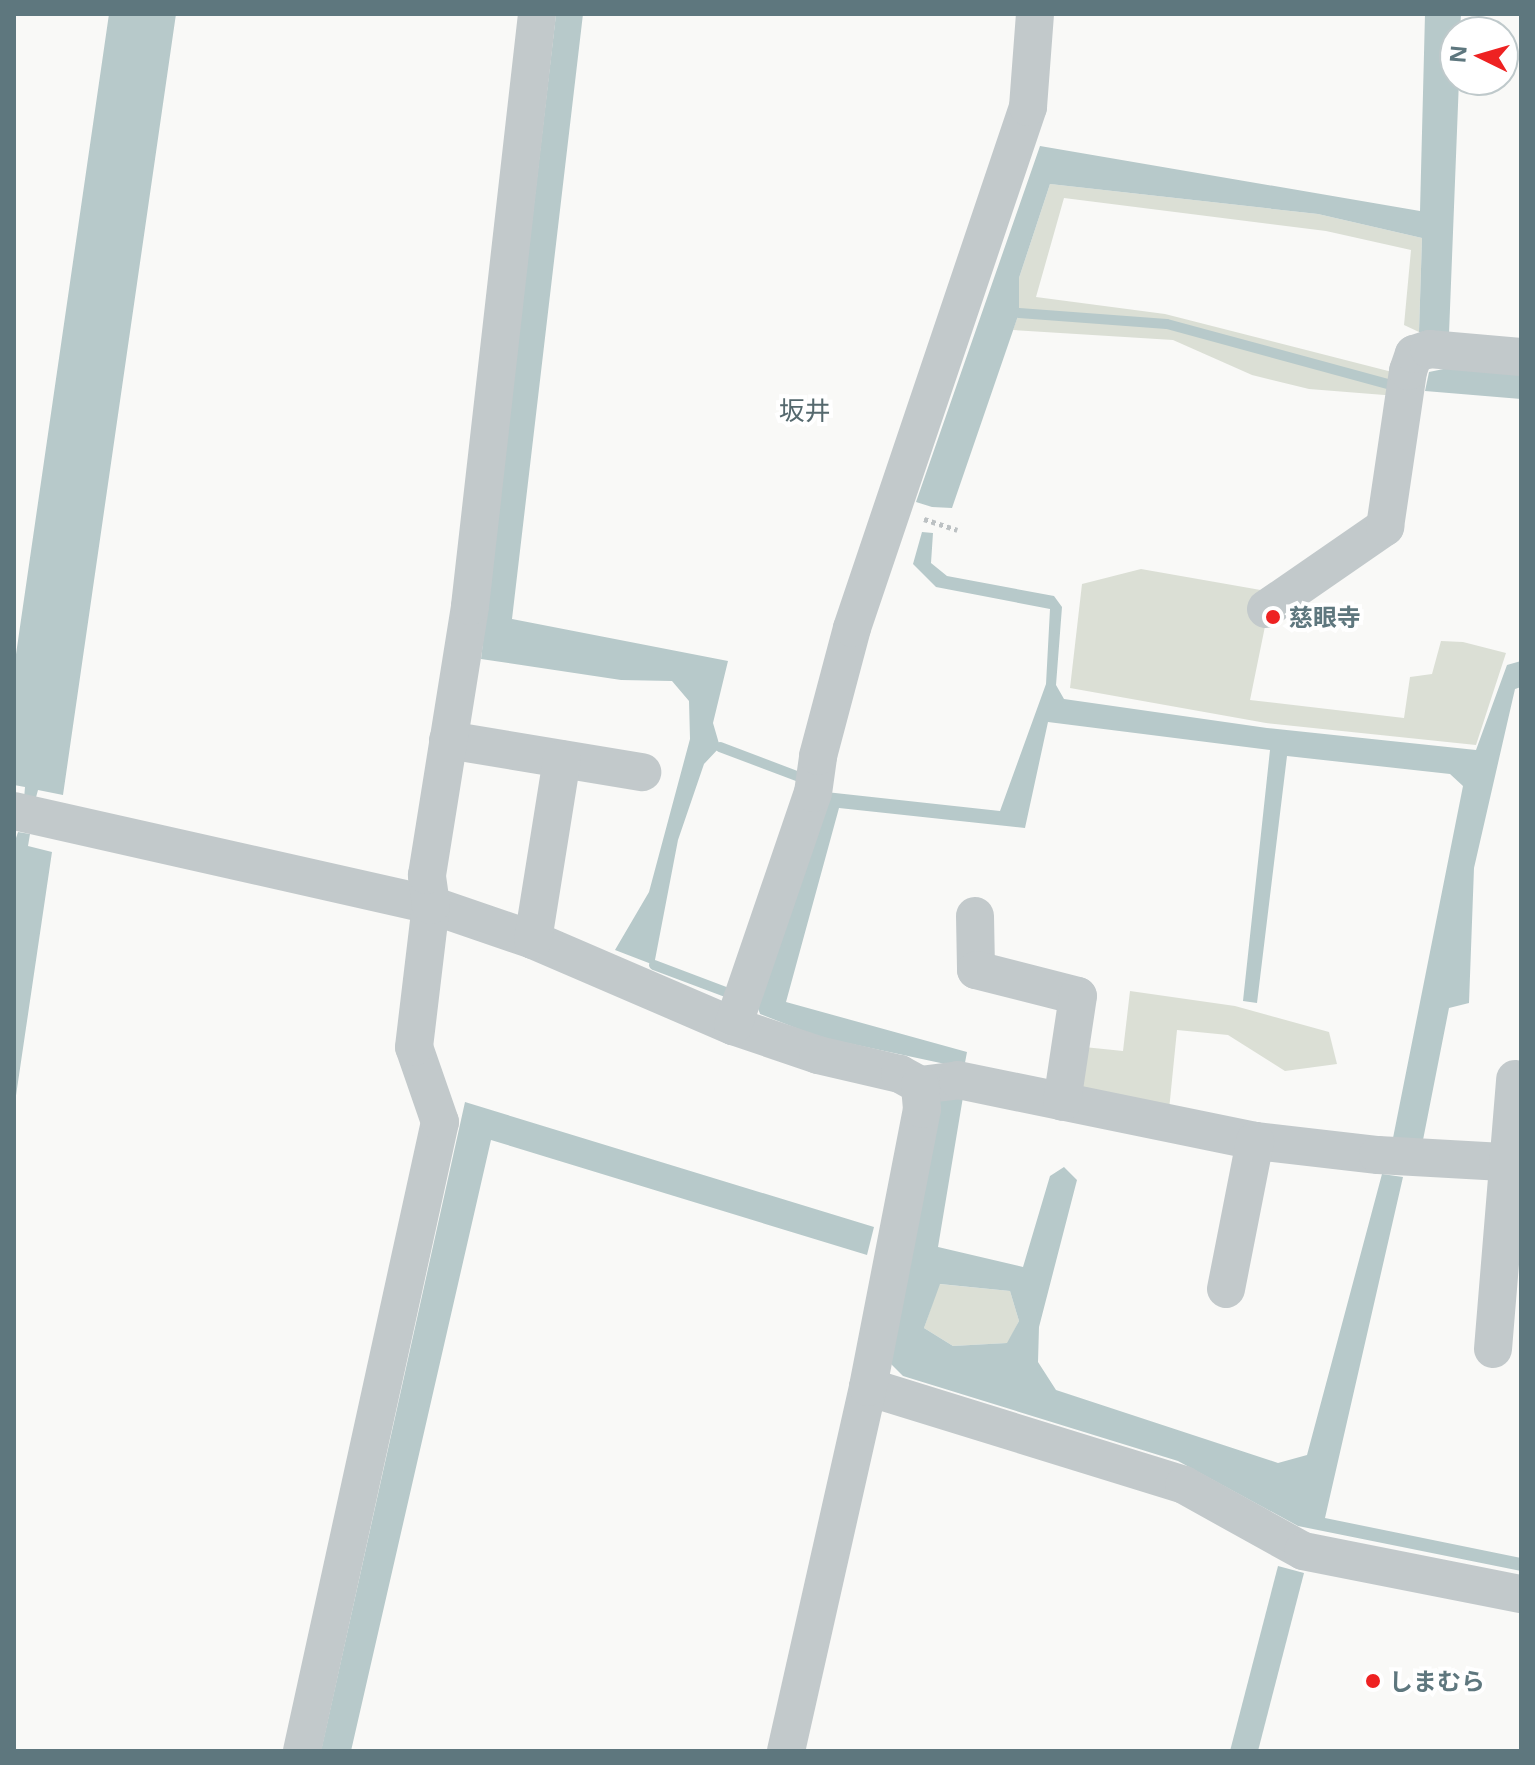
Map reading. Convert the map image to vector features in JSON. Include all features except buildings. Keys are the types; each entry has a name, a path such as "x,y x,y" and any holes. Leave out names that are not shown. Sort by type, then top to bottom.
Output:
{"street":[{"path":"302,1751 440,1122 414,1047 431,905 427,875 470,606 537,14"},
{"path":"733,1026 813,793 818,756 852,628 1028,107 1035,14"},
{"path":"1266,609 1385,527 1408,371 1414,354 1429,349 1521,357"},
{"path":"448,740 642,772"},
{"path":"533,940 562,759"},
{"path":"14,811 431,905 533,940 733,1026 818,1055 900,1074 920,1085 958,1080 1255,1141 1378,1155 1513,1162"},
{"path":"975,916 976,970 1078,996 1062,1102"},
{"path":"1493,1349 1513,1162 1515,1079"},
{"path":"786,1751 868,1387 922,1109 920,1085"},
{"path":"1226,1289 1255,1141"},
{"path":"868,1387 1184,1485 1303,1551 1521,1594"}],"shaded area":[{"path":"109,14 176,14 63,795 38,790 35,801 24,799 25,787 14,785 14,668"},
{"path":"556,14 583,14 512,619 728,661 713,723 720,747 704,764 678,840 654,965 615,950 649,892 690,739 689,701 672,681 621,680 481,659"},
{"path":"1425,14 1461,14 1439,16 1439,96 1458,96 1449,334 1419,332 1422,238 1318,214 1050,184 1019,278 1019,313 952,508 916,502 1040,146 1420,211"},
{"path":"1050,184 1318,214 1422,238 1419,332 1404,325 1411,250 1326,231 1064,198 1036,297 1165,314 1400,374 1397,396 1309,389 1252,375 1173,340 1013,330 1019,313 1019,278"},
{"path":"1458,366 1521,373 1521,399 1425,391 1429,372"},
{"path":"922,532 933,533 931,563 947,576 1054,596 1062,607 1056,685 1064,699 1267,728 1476,750 1507,665 1521,661 1521,687 1515,689 1474,868 1469,1003 1449,1008 1423,1140 1393,1138 1463,786 1450,774 1287,756 1257,1003 1243,1001 1270,750 1048,722 1025,828 839,808 786,1002 967,1052 964,1068 819,1037 760,1014 755,999 826,792 1000,811 1046,684 1050,609 936,587 913,564"},
{"path":"1141,569 1272,592 1250,700 1404,718 1410,677 1432,674 1441,641 1463,642 1506,653 1476,745 1266,723 1070,688 1082,584"},
{"path":"18,832 30,834 28,846 52,852 14,1109 14,844"},
{"path":"1130,991 1235,1006 1329,1032 1337,1064 1285,1071 1228,1035 1177,1030 1169,1110 1074,1090 1084,1047 1123,1051"},
{"path":"951,1093 963,1097 938,1247 1023,1267 1050,1176 1064,1167 1077,1180 1039,1327 1038,1362 1056,1390 1278,1463 1307,1455 1382,1174 1403,1177 1325,1518 1521,1558 1521,1571 1298,1526 1178,1461 903,1376 887,1360 937,1103","holes":["940,1284 1010,1291 1019,1321 1007,1343 953,1346 924,1328"]},
{"path":"465,1102 874,1227 867,1255 491,1140 351,1751 321,1751"},
{"path":"939,1284 1010,1291 1019,1321 1008,1343 953,1346 924,1328"},
{"path":"1278,1566 1304,1573 1258,1751 1230,1751"}],"waterway":[{"path":"1019,313 1167,324 1391,385"},
{"path":"720,747 802,778"},
{"path":"654,965 726,992"}],"place":[{"name":"慈眼寺","path":"1273,617"},
{"name":"しまむら","path":"1373,1681"}],"district":[{"name":"坂井","path":"805,411"}]}
